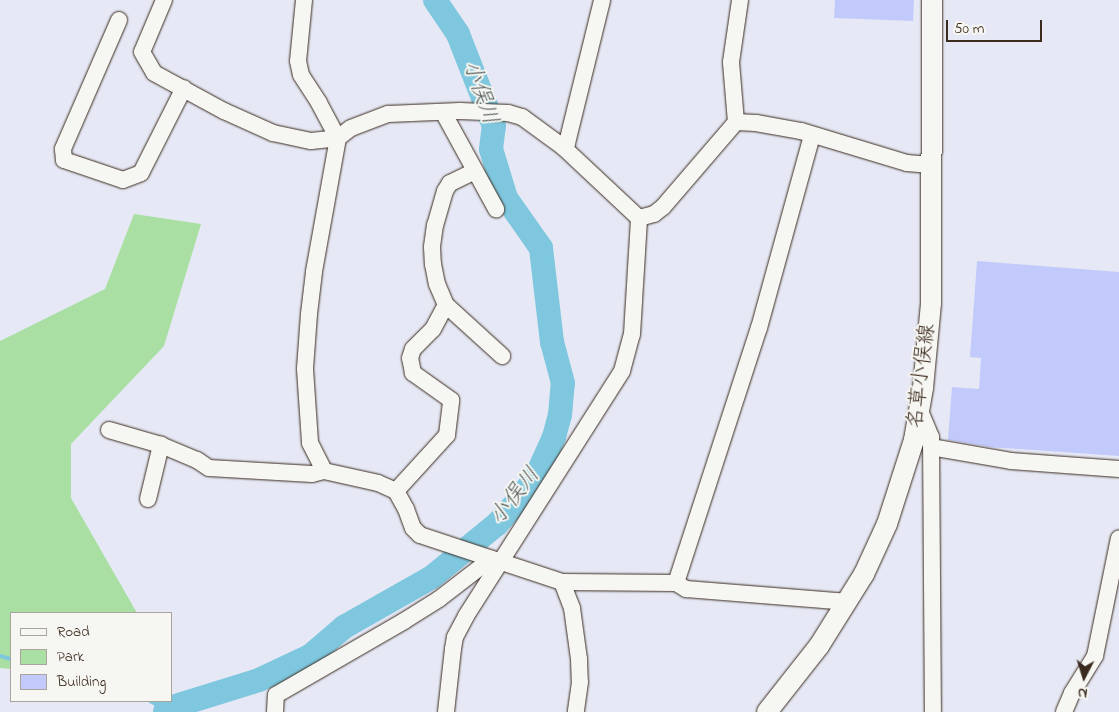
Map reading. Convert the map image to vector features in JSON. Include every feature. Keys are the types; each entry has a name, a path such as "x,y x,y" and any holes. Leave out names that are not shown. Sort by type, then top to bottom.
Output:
{"main road":[{"name":"名草小俣線","path":"766,712 805,666 848,602 887,524 905,469 920,411 931,302 932,0"}],"street":[{"path":"164,0 142,52 154,73 224,111 273,133 311,141 338,138 351,128 388,114 494,111 522,117 563,147 639,218"},
{"path":"304,0 298,62 301,75 320,103 338,138 314,272 305,369 310,443 324,471"},
{"path":"563,147 567,142 602,0"},
{"path":"639,218 654,214 663,207 736,122 731,62 740,0"},
{"path":"119,20 62,149 64,160 123,180 141,173 184,88"},
{"path":"443,112 496,210"},
{"path":"736,122 756,123 801,131 907,164 931,165"},
{"path":"676,584 759,328 812,135"},
{"path":"475,171 450,183 445,190 435,225 432,247 433,264 437,284 446,305 502,356"},
{"path":"446,712 455,637 493,559 622,371 632,334 639,218"},
{"path":"396,491 447,435 451,400 412,372 410,358 413,349 433,329 446,305"},
{"path":"920,411 930,437 931,447 933,712"},
{"path":"109,430 161,446 197,460 209,468 312,474 324,471 378,482 396,491 406,508 413,528 420,535 562,582 676,584 686,589 848,602"},
{"path":"148,499 161,446"},
{"path":"931,447 1011,461 1119,469"},
{"path":"1064,712 1072,693 1095,656 1119,538"},
{"path":"275,712 276,695 440,599 493,559"},
{"path":"562,582 572,608 579,659 580,682 576,712"}],"green space":[{"path":"134,214 201,224 164,346 71,444 71,498 136,612 10,612 10,669 0,668 0,341 105,289"}],"building":[{"path":"835,0 914,0 913,21 834,18"},
{"path":"977,261 1119,272 1119,456 989,447 948,440 952,387 979,389 981,358 970,357"}],"waterway":[{"name":"小俣川","path":"165,712 166,709 259,680 310,656 344,627 432,577 497,524 517,502 536,477 554,437 560,415 563,383 552,342 541,248 506,198 491,149 494,126 458,34 435,0"},
{"path":"0,656 10,659"},
{"path":"152,702 166,709"}]}
